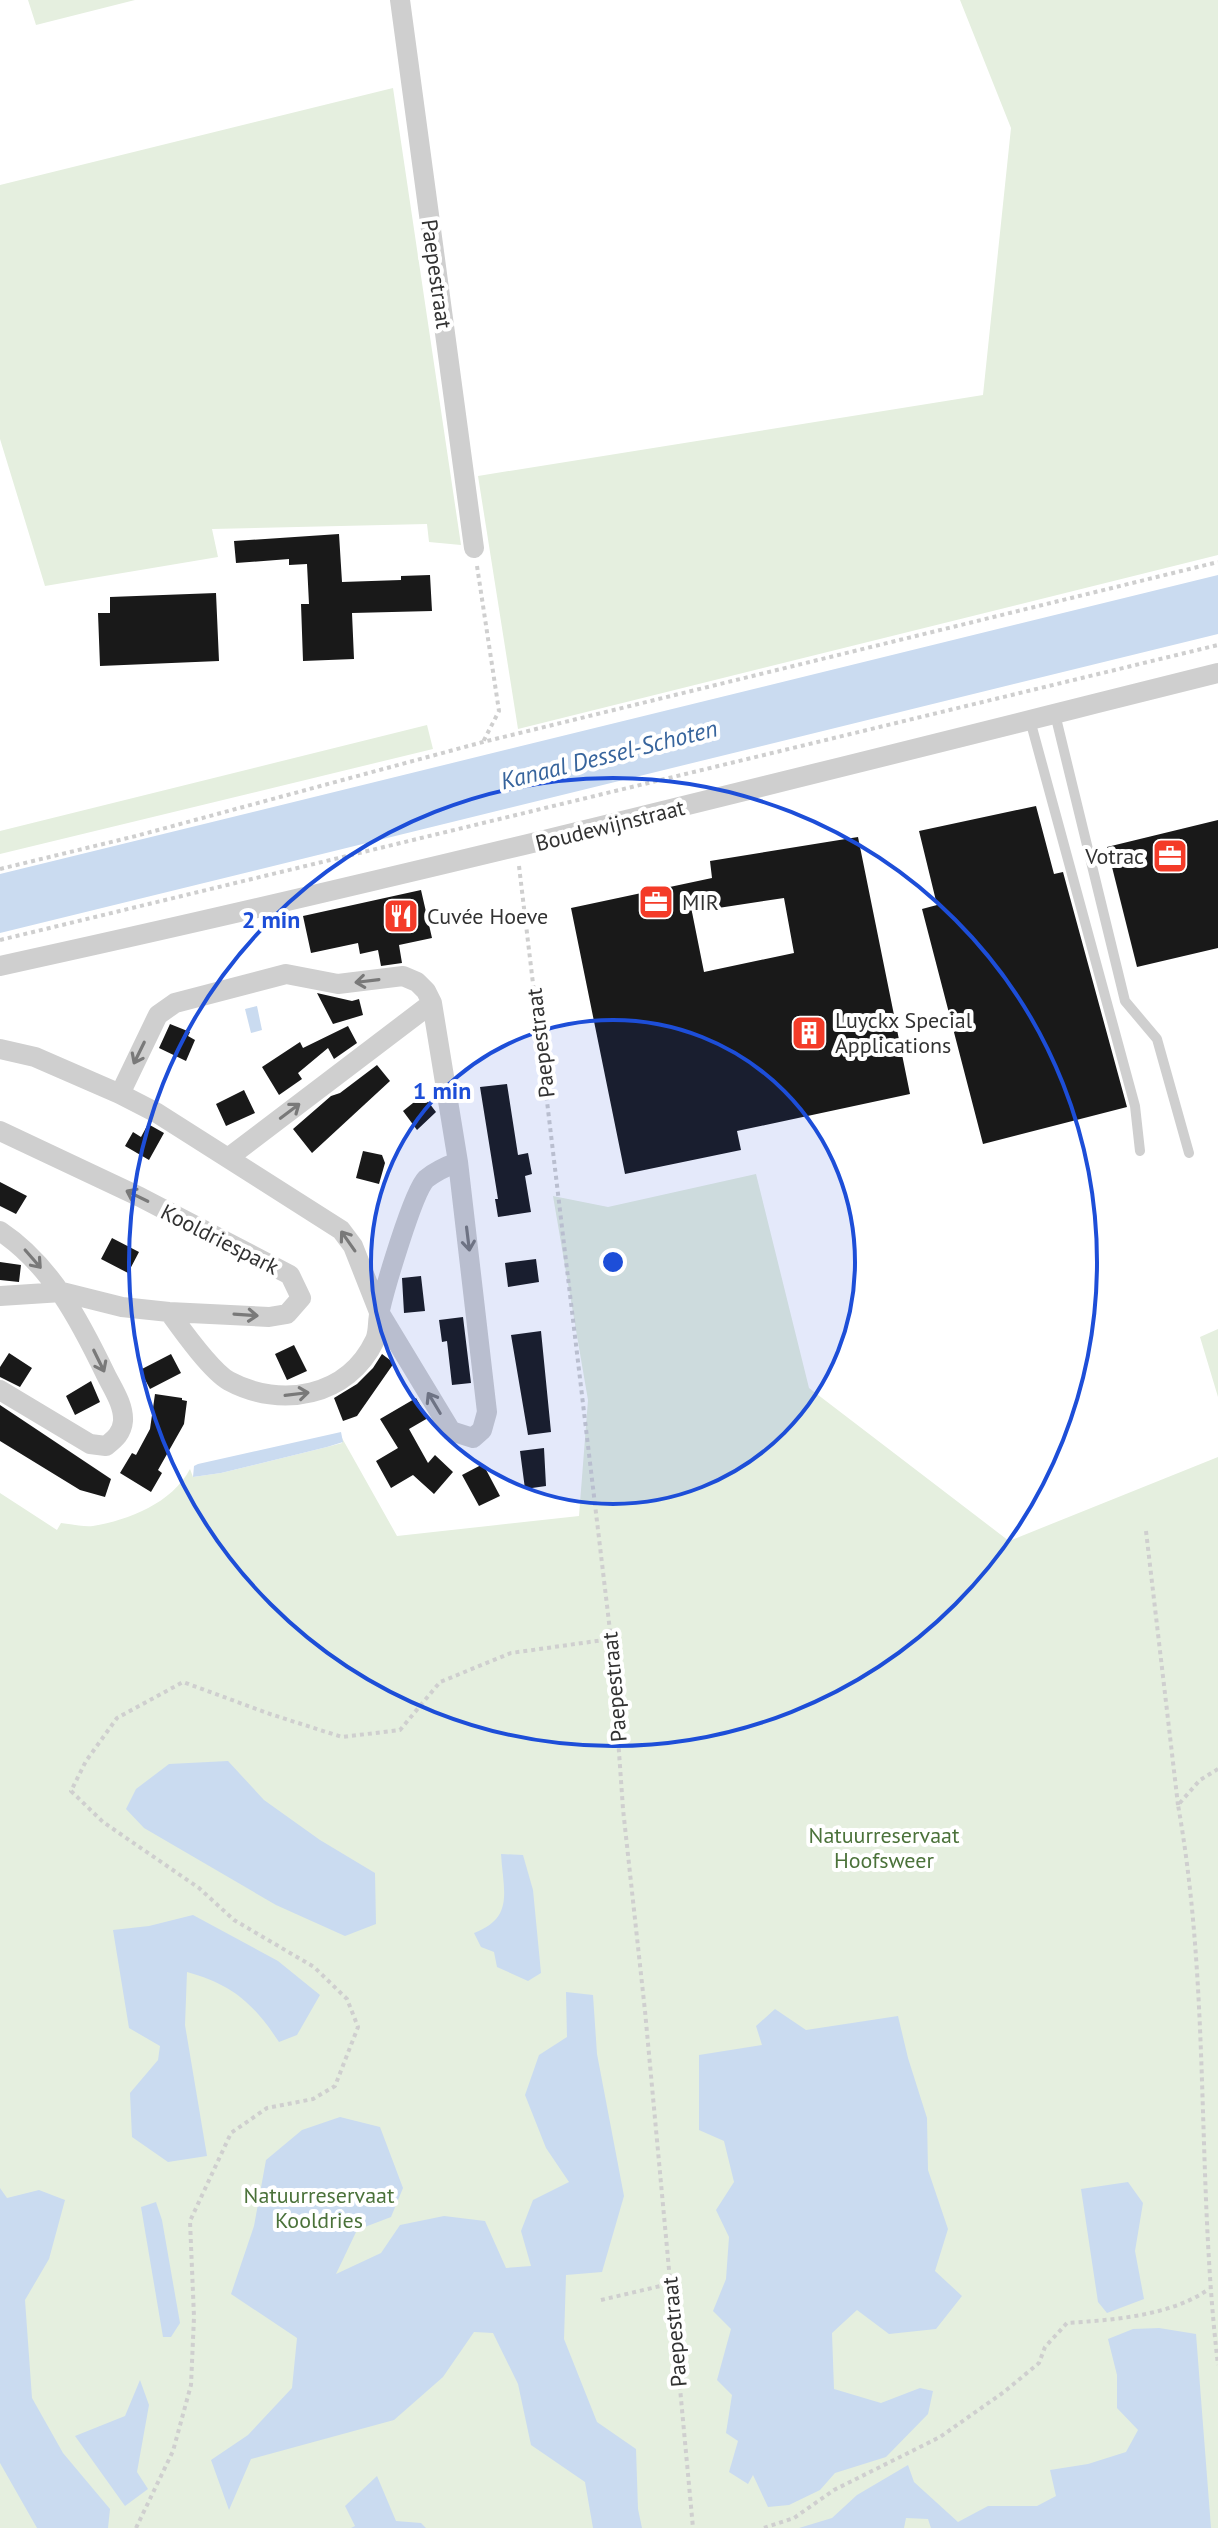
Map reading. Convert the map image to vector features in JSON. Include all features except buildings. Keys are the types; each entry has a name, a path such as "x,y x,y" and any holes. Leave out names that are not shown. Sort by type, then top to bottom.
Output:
{"street":[{"name":"Paepestraat","path":"400,0 474,548"},
{"name":"Boudewijnstraat","path":"0,966 235,915 517,848 1218,673"},
{"path":"0,1049 35,1057 157,1113 341,1230 353,1246 379,1312 451,1431 473,1438 482,1430 487,1412 458,1162 432,1003 417,982 403,976 338,984 286,974 175,1003 158,1015 120,1094"},
{"path":"228,1158 432,1003"},
{"name":"Kooldriespark","path":"0,1131 140,1197 290,1275 301,1298 287,1314 269,1317 122,1307 62,1292 0,1296"},
{"path":"169,1312 226,1380 263,1393 293,1397 326,1388 355,1370 376,1338 379,1312 413,1202 424,1181 441,1168 458,1162"},
{"path":"0,1231 19,1244 62,1292 89,1339 122,1409 123,1424 119,1435 106,1446 90,1444 0,1390"}],"lane":[{"path":"1055,714 1125,1001 1157,1039 1189,1153"},
{"path":"1030,720 1135,1106 1140,1151"}],"path":[{"path":"474,548 499,711 483,742"},
{"path":"0,869 136,836 483,742 1218,562"},
{"path":"0,940 1218,645"},
{"name":"Paepestraat","path":"517,848 611,1639 623,1809 693,2528"},
{"path":"1146,1531 1178,1805 1186,1848 1195,1961 1209,2289 1218,2365"},
{"path":"136,2528 173,2451 191,2385 194,2317 190,2221 231,2133 267,2108 313,2099 335,2086 358,2027 347,1999 314,1967 234,1920 199,1888 103,1822 71,1791 86,1761 117,1718 183,1682 342,1737 400,1730 440,1682 511,1653 611,1639"},
{"path":"1178,1805 1200,1780 1218,1769"},
{"path":"601,2300 669,2284"},
{"path":"764,2528 794,2518 834,2490 940,2437 1039,2363 1045,2347 1067,2323 1128,2319 1197,2298 1209,2289"}],"green space":[{"path":"28,0 135,0 36,25"},
{"path":"960,0 1218,0 1218,555 518,729 478,476 983,395 1011,128"},
{"path":"393,88 461,545 429,542 427,524 212,529 218,557 45,586 0,439 0,185"},
{"path":"427,725 433,749 0,854 0,831"},
{"path":"756,1174 809,1388 1009,1541 1218,1457 1218,2528 0,2528 0,1493 57,1530 61,1523 93,1526 148,1508 172,1491 190,1469 193,1477 221,1473 342,1443 342,1438 397,1536 579,1516 588,1400 553,1196 608,1207"},
{"path":"1218,1329 1218,1397 1200,1337"}],"water":[{"name":"Kanaal Dessel-Schoten","path":"1218,575 1218,634 0,933 0,874"},
{"path":"257,1006 262,1030 251,1033 245,1009"},
{"path":"341,1432 343,1442 327,1447 193,1477 194,1466 198,1464"},
{"path":"228,1761 264,1800 320,1840 375,1873 376,1924 345,1936 276,1905 144,1828 126,1809 136,1789 169,1764"},
{"path":"501,1854 523,1855 533,1890 541,1973 528,1981 497,1967 494,1952 481,1947 474,1933 487,1927 501,1911 504,1891"},
{"path":"193,1915 278,1961 320,1995 297,2035 279,2042 260,2016 240,1997 217,1983 187,1972 185,2025 207,2156 168,2162 132,2137 130,2093 158,2060 160,2046 129,2028 113,1930 149,1926"},
{"path":"566,1992 593,1995 597,2054 624,2196 602,2272 566,2275 564,2339 597,2422 636,2449 638,2509 642,2528 593,2528 585,2482 531,2445 518,2384 493,2333 474,2332 443,2377 394,2420 251,2459 229,2510 211,2460 248,2435 292,2388 297,2338 231,2294 254,2226 266,2160 302,2130 340,2117 380,2127 403,2188 391,2217 357,2230 336,2274 381,2253 400,2225 444,2216 485,2221 506,2268 531,2266 521,2231 533,2200 569,2182 546,2148 525,2095 539,2055 567,2037"},
{"path":"775,2009 806,2030 898,2016 927,2118 928,2170 948,2229 935,2271 962,2296 936,2329 889,2334 857,2310 832,2333 834,2389 881,2403 920,2388 933,2391 928,2414 886,2457 835,2473 820,2490 789,2505 768,2507 753,2475 748,2484 729,2472 738,2441 726,2433 732,2395 717,2380 731,2329 713,2311 726,2279 729,2237 716,2210 734,2182 724,2141 699,2130 699,2055 762,2045 756,2026"},
{"path":"1128,2182 1143,2203 1135,2251 1144,2299 1107,2313 1098,2302 1081,2189"},
{"path":"0,2188 7,2198 39,2190 65,2200 49,2259 25,2300 32,2398 63,2453 110,2509 108,2528 37,2528 0,2463"},
{"path":"156,2202 180,2323 171,2337 163,2337 141,2207"},
{"path":"1159,2328 1196,2334 1211,2528 931,2528 928,2519 906,2518 904,2528 799,2528 832,2518 857,2495 908,2465 914,2482 958,2522 988,2506 1037,2506 1056,2496 1050,2470 1088,2464 1126,2452 1138,2430 1117,2408 1117,2375 1108,2339 1133,2329"},
{"path":"140,2380 149,2405 137,2472 148,2489 125,2506 75,2436 125,2416"},
{"path":"377,2476 396,2521 421,2523 426,2528 351,2528 355,2526 345,2506"}],"place":[{"name":"Votrac","path":"1170,856"},
{"name":"MIR","path":"656,902"},
{"name":"Cuvée Hoeve","path":"401,916"},
{"name":"Luyckx Special Applications","path":"809,1033"}],"park label":[{"name":"Natuurreservaat Hoofsweer","path":"884,1848"},
{"name":"Natuurreservaat Kooldries","path":"319,2208"}]}
